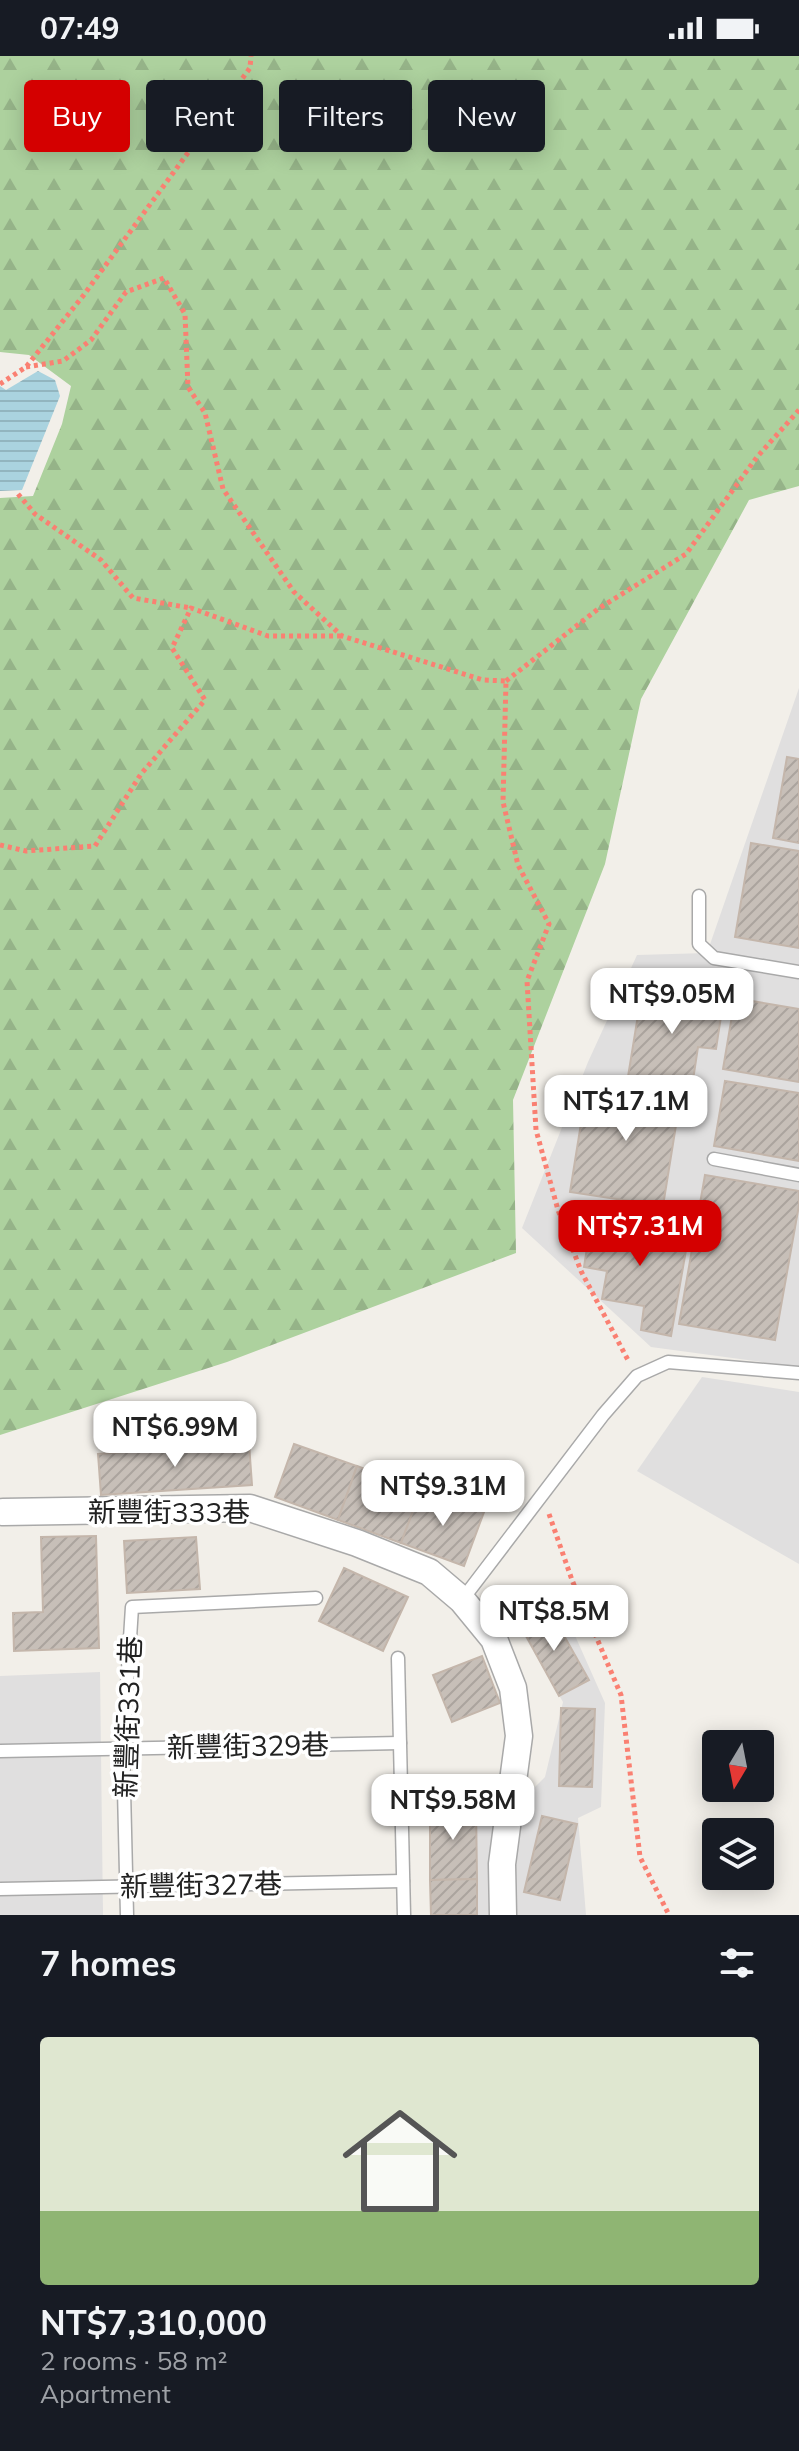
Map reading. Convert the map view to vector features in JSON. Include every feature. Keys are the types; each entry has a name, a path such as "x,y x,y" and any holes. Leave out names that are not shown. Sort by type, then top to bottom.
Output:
{"street":[{"name":"新豐街333巷","path":"3,1512 250,1508 357,1543 429,1572 462,1600 494,1639 513,1688 519,1736 502,1864 503,1915"}],"lane":[{"path":"699,896 699,944 714,958 799,972"},
{"path":"714,1159 799,1175"},
{"path":"462,1600 603,1415 637,1376 668,1362 799,1373"},
{"name":"新豐街331巷","path":"127,1915 123,1748 132,1607 316,1598"},
{"path":"398,1658 404,1915"},
{"name":"新豐街329巷","path":"0,1751 400,1743"},
{"name":"新豐街327巷","path":"0,1889 403,1881"}],"path":[{"path":"0,384 26,367 132,233 161,187 250,68 251,56"},
{"path":"26,367 63,361 91,340 126,292 164,278 185,314 188,387 205,413 223,489 294,592 342,636"},
{"path":"18,494 35,514 101,560 133,598 191,608 268,636 342,636 483,680 506,681 598,609 686,554 757,457 799,410"},
{"path":"0,845 26,851 95,846 141,774 205,700 172,648 191,608"},
{"path":"506,681 503,802 518,865 549,924 527,981 536,1130 558,1210 581,1271 637,1376"},
{"path":"542,1495 572,1580 621,1695 640,1857 669,1915"}],"shaded area":[{"path":"799,688 799,1367 651,1347 522,1228 588,1062 637,955 707,953"},
{"path":"702,1377 799,1392 799,1564 637,1471"},
{"path":"553,1586 605,1703 601,1807 578,1818 586,1915 431,1915 432,1782 527,1795 545,1777 563,1702 508,1608"},
{"path":"100,1672 103,1915 0,1915 0,1676"}],"green space":[{"path":"0,56 799,56 799,486 749,500 641,699 605,864 513,1100 516,1253 227,1362 0,1435 0,498 33,496 62,424 71,386 29,355 0,352"}],"water":[{"path":"38,371 55,380 60,396 22,490 0,491 0,386 6,390"}],"building":[{"path":"787,757 799,759 799,843 773,838"},
{"path":"751,843 799,851 799,948 735,937"},
{"path":"643,984 724,997 716,1049 698,1047 691,1093 627,1083"},
{"path":"735,998 799,1009 799,1082 723,1069"},
{"path":"588,1080 681,1094 663,1206 570,1192"},
{"path":"725,1081 799,1093 799,1161 714,1146"},
{"path":"705,1175 799,1191 775,1340 679,1324"},
{"path":"592,1216 689,1233 671,1336 641,1330 644,1306 602,1299 607,1271 584,1267"},
{"path":"249,1443 252,1485 101,1495 98,1454"},
{"path":"294,1444 357,1466 338,1520 275,1497"},
{"path":"357,1466 421,1490 401,1543 338,1520"},
{"path":"421,1490 484,1512 464,1566 401,1543"},
{"path":"96,1536 99,1648 14,1651 13,1613 43,1612 41,1537"},
{"path":"196,1537 200,1589 127,1593 124,1541"},
{"path":"344,1568 408,1597 383,1651 319,1621"},
{"path":"549,1609 589,1680 559,1696 520,1625"},
{"path":"482,1656 500,1703 452,1722 433,1675"},
{"path":"561,1708 595,1709 592,1787 559,1786"},
{"path":"430,1805 476,1805 477,1879 430,1880"},
{"path":"542,1816 577,1824 560,1900 524,1892"},
{"path":"477,1879 477,1915 431,1915 430,1880"}]}
